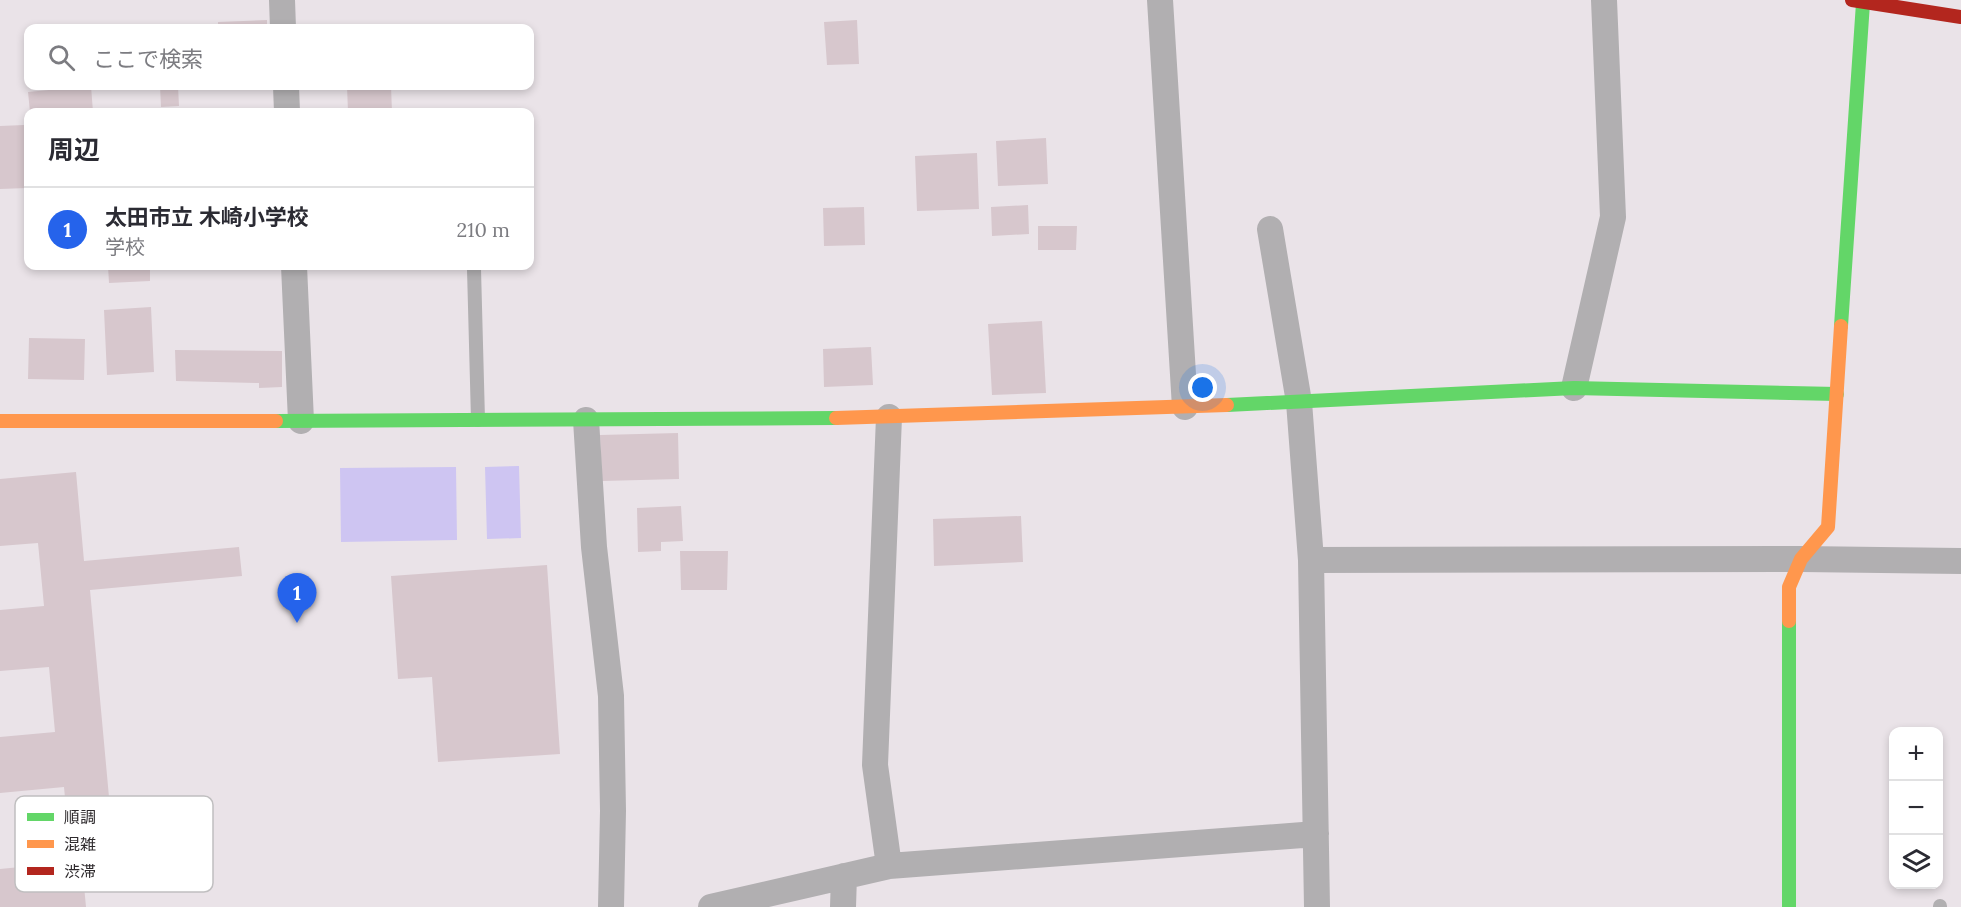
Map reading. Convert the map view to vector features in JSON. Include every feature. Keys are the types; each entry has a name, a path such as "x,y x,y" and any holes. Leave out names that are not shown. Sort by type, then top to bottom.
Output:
{"street":[{"path":"282,0 283,24"},
{"path":"1160,0 1185,407"},
{"path":"1574,388 1613,217 1604,0"},
{"path":"1789,907 1790,587 1801,559 1828,527 1857,1 1961,17"},
{"path":"286,90 287,108"},
{"path":"1270,229 1299,402 1311,560 1317,907"},
{"path":"294,270 301,421"},
{"path":"0,421 889,417 1185,407 1574,388 1837,394"},
{"path":"889,417 875,765 889,866"},
{"path":"586,420 594,547 611,696 613,811 611,907"},
{"path":"1311,560 1961,561"},
{"path":"711,907 737,899 889,866 1316,834"},
{"path":"843,907 844,876"}],"lane":[{"path":"474,270 478,420"}],"shaded area":[{"path":"519,466 521,538 487,539 485,467"},
{"path":"456,467 457,540 341,542 340,468"}],"building":[{"path":"267,20 267,24 218,24 218,22"},
{"path":"857,20 859,64 827,65 824,22"},
{"path":"91,90 93,108 30,108 28,92"},
{"path":"160,90 178,90 179,106 161,107"},
{"path":"347,90 391,90 392,108 348,108"},
{"path":"24,125 24,188 0,189 0,126"},
{"path":"1046,138 1048,184 998,186 996,141"},
{"path":"977,153 979,209 917,211 915,156"},
{"path":"1028,205 1029,234 992,236 991,207"},
{"path":"864,207 865,245 824,246 823,208"},
{"path":"1038,226 1077,226 1076,250 1038,250"},
{"path":"108,270 150,270 150,281 109,283"},
{"path":"151,307 154,372 107,375 104,310"},
{"path":"1042,321 1046,393 992,395 988,324"},
{"path":"29,338 85,339 84,380 28,379"},
{"path":"871,347 873,385 824,387 823,349"},
{"path":"175,350 282,351 282,387 259,388 259,383 176,381"},
{"path":"678,433 679,479 602,481 600,435"},
{"path":"76,472 84,561 239,547 242,576 90,590 109,796 65,796 64,787 0,793 0,737 55,732 49,667 0,671 0,610 44,606 38,543 0,546 0,479"},
{"path":"681,506 683,541 661,542 661,551 638,552 637,508"},
{"path":"1021,516 1023,562 934,566 933,519"},
{"path":"680,551 728,551 727,590 681,590"},
{"path":"547,565 560,754 438,762 432,677 398,679 391,576"},
{"path":"15,868 15,892 85,892 86,907 0,907 0,869"}],"traffic: fast":[{"path":"1841,326 1863,3"},
{"path":"1227,405 1574,388 1837,394"},
{"path":"276,421 836,418"},
{"path":"1789,621 1789,907"}],"traffic: slow":[{"path":"1789,621 1789,587 1801,559 1828,527 1841,326"},
{"path":"836,418 1227,405"},
{"path":"0,421 276,421"}],"traffic: jam":[{"path":"1852,0 1961,17"}],"place":[{"name":"太田市立 木崎小学校","path":"297,623"}]}
